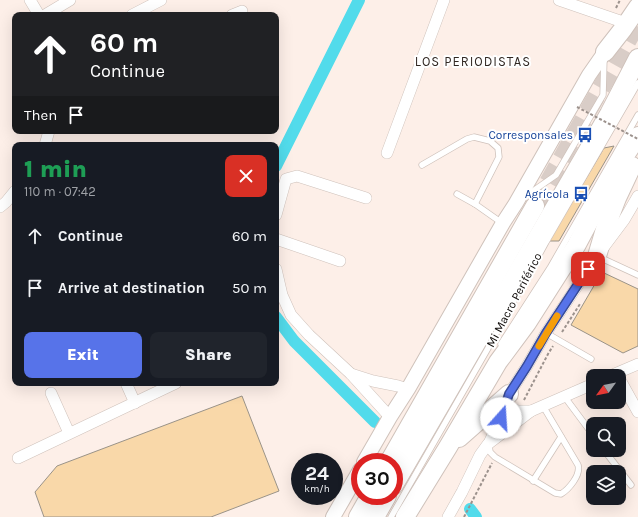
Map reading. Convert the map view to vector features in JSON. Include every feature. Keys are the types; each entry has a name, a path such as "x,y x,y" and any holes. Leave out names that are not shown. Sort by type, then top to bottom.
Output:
{"highway":[{"path":"605,52 638,7"},
{"path":"403,469 609,114 638,58"},
{"path":"405,517 442,452 498,362 527,323 576,246 622,160 638,136"},
{"path":"597,256 605,229 617,198 638,152"},
{"path":"394,453 535,206"},
{"path":"442,452 508,399"},
{"path":"358,517 365,505"},
{"path":"375,517 382,505"}],"street":[{"path":"30,0 37,12"},
{"path":"49,12 70,0"},
{"path":"138,12 161,0"},
{"path":"387,153 444,0"},
{"path":"559,0 620,22"},
{"path":"369,453 408,389 589,75 605,52"},
{"path":"279,195 281,181 297,176 366,198"},
{"path":"0,207 12,195"},
{"path":"448,517 480,455 488,444 508,399 546,333 597,256 624,220 638,196"},
{"path":"279,240 340,261"},
{"path":"279,282 282,295 291,315 309,335 351,374 390,417"},
{"path":"626,371 638,364"},
{"path":"351,374 408,389"},
{"path":"127,386 135,403"},
{"path":"18,458 170,386"},
{"path":"488,444 531,411 586,387"},
{"path":"626,392 638,412"},
{"path":"51,393 69,433"},
{"path":"508,399 510,408 518,411 531,411"},
{"path":"333,517 351,486"}],"lane":[{"path":"516,203 556,175 602,95 605,52"},
{"name":"Mi Macro Periférico","path":"391,517 487,350 546,242 638,83"},
{"name":"Mi Macro Periférico","path":"499,347 550,268 638,115"},
{"path":"422,165 467,139 474,137 490,141 498,148 499,157 475,204"},
{"path":"457,194 475,204 503,224"},
{"path":"597,256 638,276"},
{"path":"546,333 591,359"},
{"path":"564,396 586,426"},
{"path":"488,444 490,452 495,457 534,481 555,493 561,494 566,491 578,474 578,465 543,406"},
{"path":"534,481 561,437"},
{"path":"400,517 442,452"},
{"path":"609,457 631,485"}],"path":[{"path":"577,107 638,139"},
{"path":"518,411 548,354 582,301"},
{"path":"464,517 495,457"}],"building":[{"name":"Agrícola","path":"614,146 559,241 549,241 604,148"},
{"path":"602,272 638,289 638,346 623,353 571,325"},
{"path":"242,396 279,491 211,517 44,517 35,492 57,466"}],"waterway":[{"path":"279,160 359,0"},
{"path":"279,321 294,341 375,422"},
{"path":"470,509 476,517"}],"tunnel":[{"path":"535,206 638,22"}],"slow traffic":[{"path":"539,346 557,316"}],"place":[{"name":"Corresponsales","path":"585,135"},
{"name":"Agrícola","path":"581,194"}],"district":[{"name":"LOS PERIODISTAS","path":"473,61"}],"route":[{"path":"501,418 508,404 507,400 509,394 546,333 588,269"}]}
